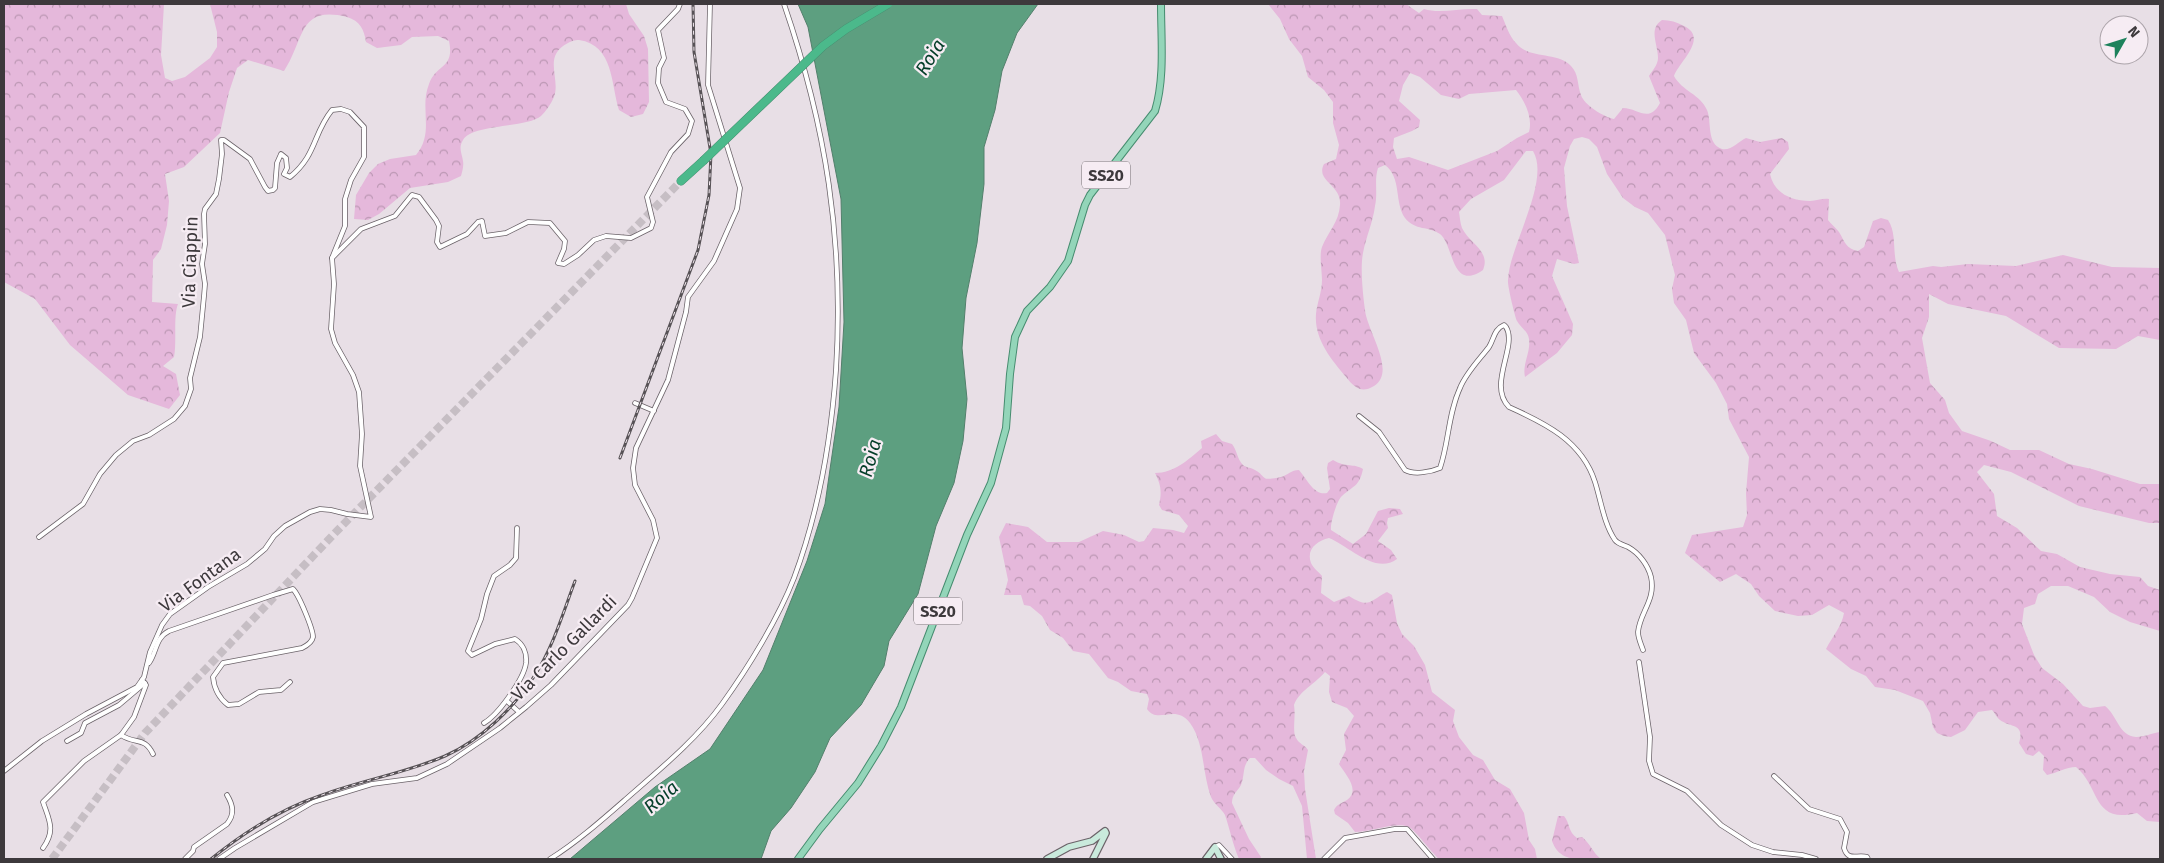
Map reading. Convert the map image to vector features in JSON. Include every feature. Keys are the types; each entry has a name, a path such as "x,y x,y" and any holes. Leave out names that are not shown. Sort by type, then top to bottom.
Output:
{"highway":[{"path":"681,181 823,46 846,29 888,4"}],"main road":[{"name":"SS20","path":"800,857 858,783 881,746 900,707 967,535 991,483 1006,428 1010,374 1015,337 1020,323 1027,312 1060,275 1068,261 1085,205 1090,195 1155,111 1162,54 1161,4"},
{"path":"1047,859 1069,847 1092,841 1105,831 1105,839 1093,859"},
{"path":"1206,859 1214,847 1221,859"}],"street":[{"path":"332,258 361,229 395,216 412,195 419,198 436,220 439,226 437,242 440,247 467,234 478,222 482,221 484,224 485,236 506,233 528,222 538,221 550,223 564,241 564,249 558,263 564,264 578,255 594,240 606,236 631,238 651,228 653,222 647,197 671,152 688,134 692,121 685,108 666,102 658,83 660,68 664,58 658,30 678,9 680,4"},
{"name":"Via Carlo Gallardi","path":"219,859 313,802 372,784 417,778 432,772 480,742 551,685 628,605 636,591 640,576 652,556 657,538 653,520 635,485 636,448 668,380 686,312 688,297 714,261 737,209 739,199 740,188 708,85 710,4"},
{"path":"552,858 642,785 682,748 720,706 745,669 782,603 793,580 811,529 833,418 838,339 838,273 832,200 822,139 799,48 784,4"},
{"name":"Via Ciappin","path":"39,537 83,504 100,474 116,455 133,441 149,435 174,419 184,406 191,389 192,365 200,338 205,284 202,264 205,244 204,214 205,209 216,194 222,154 221,140 224,140 250,159 265,188 268,191 273,190 277,163 281,154 286,158 287,163 284,174 290,177 304,164 313,150 326,118 332,110 341,109 350,112 364,128 364,157 351,180 345,199 345,226 332,258 334,296 331,329 335,343 353,376 359,392 362,434 360,466 371,516"},
{"path":"1359,416 1379,432 1405,470 1415,472 1440,468 1446,435 1460,388 1469,372 1489,346 1496,330 1504,325 1510,336 1503,364 1501,391 1504,402 1509,407 1556,430 1576,450 1594,480 1610,530 1617,542 1634,551 1645,563 1651,576 1650,602 1638,632 1643,650"},
{"path":"635,403 654,411"},
{"name":"Via Fontana","path":"121,735 134,717 150,652 162,625 170,614 208,587 252,560 265,550 274,536 285,526 320,509 371,516"},
{"path":"484,723 507,701 526,664 522,644 514,639 495,644 472,656 468,651 481,619 494,576 510,565 516,558 517,528"},
{"path":"148,665 152,659 157,642 163,634 290,589 296,593 313,637 311,642 302,648 224,663 213,677 217,690 223,701 228,705 239,704 259,692 281,690 290,682"},
{"path":"1639,662 1650,737 1649,761 1653,774 1687,791 1721,825 1760,849 1816,859"},
{"path":"67,742 82,733 85,723 119,705 144,682"},
{"path":"4,771 42,741 144,682"},
{"path":"507,701 519,712"},
{"path":"43,848 51,832 48,811 43,802 84,761 121,735 131,741 146,743 153,754"},
{"path":"1774,776 1809,809 1840,819 1847,832 1844,848 1848,856 1852,858 1863,856 1868,859"},
{"path":"185,859 193,851 194,847 228,824 231,819 232,804 227,795"},
{"path":"1324,859 1345,838 1395,829 1407,829 1433,859"},
{"path":"1214,847 1219,844 1232,859"}],"green space":[{"path":"4,4 164,4 161,55 165,78 172,81 185,77 210,58 217,47 217,32 210,4 626,4 629,14 644,36 648,49 649,102 643,114 631,117 619,110 612,78 605,58 590,43 579,40 572,41 560,48 556,54 554,68 556,90 554,97 541,116 524,123 477,131 468,135 463,140 461,146 463,169 461,176 448,182 410,188 379,214 368,220 354,219 356,195 369,173 378,164 390,159 416,155 422,146 426,129 426,93 432,78 447,62 450,50 449,41 438,36 412,37 401,45 377,48 366,42 363,29 355,21 347,17 319,16 311,20 305,28 284,71 248,60 237,68 229,92 220,133 184,167 165,174 169,201 167,225 161,249 153,260 152,302 178,304 174,357 163,366 176,374 180,395 169,409 128,395 70,345 35,299 4,282"},
{"path":"1268,4 1406,4 1419,13 1424,9 1437,11 1477,9 1482,15 1502,16 1511,37 1516,43 1528,52 1565,61 1574,69 1581,95 1586,103 1600,113 1614,119 1623,108 1647,114 1652,113 1660,103 1649,76 1658,61 1655,28 1662,20 1668,20 1684,26 1691,31 1694,37 1690,50 1674,76 1677,81 1704,105 1707,110 1710,132 1717,146 1725,149 1746,138 1760,142 1782,138 1788,142 1789,149 1770,174 1772,181 1784,195 1796,199 1810,201 1829,199 1828,220 1851,249 1858,251 1864,247 1873,221 1881,218 1888,220 1893,232 1895,259 1899,272 1933,266 1968,264 2016,266 2063,255 2112,267 2160,268 2160,340 2138,336 2116,349 2059,348 2006,316 1948,304 1929,294 1929,317 1922,338 1930,383 1945,400 1949,413 1962,431 2010,450 2039,450 2069,464 2140,484 2160,484 2160,523 2149,523 2079,506 2011,472 1984,465 1977,472 1994,494 1997,516 2017,528 2041,551 2057,554 2080,567 2110,574 2140,577 2148,586 2160,590 2160,631 2130,622 2110,612 2094,597 2068,586 2051,586 2038,594 2035,604 2024,608 2022,624 2034,655 2042,668 2063,684 2083,706 2090,708 2105,706 2113,714 2122,729 2130,736 2139,737 2160,732 2160,822 2147,821 2137,813 2122,815 2105,809 2084,775 2076,767 2047,775 2043,770 2044,756 2039,751 2033,756 2026,754 2019,743 2019,729 2000,720 1992,710 1978,712 1965,730 1951,737 1937,733 1933,727 1930,713 1923,701 1895,690 1875,687 1866,676 1851,669 1826,649 1839,627 1844,613 1829,605 1812,615 1798,616 1775,611 1759,596 1751,584 1736,574 1720,582 1685,553 1692,535 1743,527 1747,515 1746,493 1749,457 1729,419 1727,404 1716,383 1694,353 1686,320 1674,303 1672,289 1675,275 1665,235 1648,213 1635,207 1623,198 1607,174 1597,147 1589,139 1582,137 1574,139 1564,168 1567,206 1579,263 1574,264 1557,259 1552,276 1573,324 1572,335 1557,353 1525,377 1524,372 1529,339 1516,318 1508,280 1510,266 1528,214 1537,179 1537,164 1533,151 1526,151 1504,180 1471,199 1459,212 1462,228 1482,252 1484,258 1483,270 1473,275 1465,275 1459,271 1445,240 1440,234 1413,225 1405,218 1394,177 1385,165 1378,168 1376,201 1363,253 1362,274 1365,310 1382,361 1383,371 1380,380 1374,386 1362,389 1352,384 1325,348 1316,323 1322,284 1321,250 1338,217 1340,205 1340,198 1323,175 1322,170 1324,164 1336,159 1339,145 1333,123 1333,102 1324,90 1308,77 1302,56 1289,39 1280,19","holes":["1410,73 1420,77 1441,95 1459,99 1469,94 1516,90 1527,110 1530,121 1529,132 1497,151 1448,170 1409,157 1397,159 1393,147 1394,138 1419,127 1420,120 1399,101 1403,85"]},
{"path":"1216,434 1222,441 1232,444 1239,460 1245,467 1252,468 1264,478 1281,477 1299,470 1311,486 1322,493 1327,493 1330,489 1327,468 1328,463 1333,460 1363,469 1358,483 1340,498 1334,512 1331,527 1331,530 1353,544 1366,534 1378,511 1389,508 1400,509 1403,514 1388,518 1388,528 1378,541 1391,550 1397,559 1389,563 1380,564 1362,558 1329,538 1320,541 1314,546 1311,550 1310,558 1312,565 1322,576 1321,593 1334,602 1349,596 1366,603 1387,592 1392,595 1397,623 1402,634 1414,646 1425,665 1432,692 1455,710 1453,721 1459,737 1473,755 1483,760 1495,780 1510,789 1524,813 1529,840 1535,849 1537,859 1439,859 1415,832 1404,825 1355,832 1348,823 1335,814 1334,810 1351,796 1352,792 1348,777 1339,764 1346,750 1344,734 1354,716 1347,708 1332,702 1329,692 1330,676 1325,672 1303,692 1294,705 1295,735 1299,742 1308,750 1304,771 1305,789 1316,859 1307,859 1302,806 1293,786 1266,770 1255,758 1250,758 1245,767 1241,785 1234,795 1232,803 1249,839 1261,857 1260,859 1239,859 1225,815 1211,797 1201,749 1190,723 1184,717 1178,715 1156,715 1151,713 1147,709 1149,699 1147,694 1131,691 1108,678 1089,654 1073,651 1063,638 1050,630 1042,616 1030,606 1024,605 1021,595 1004,595 1008,580 999,537 1006,523 1028,527 1047,542 1079,542 1103,531 1124,535 1139,542 1144,541 1153,528 1184,533 1188,526 1179,515 1162,510 1159,505 1159,481 1155,473 1168,471 1180,465 1202,448 1201,441"},
{"path":"1558,816 1564,816 1574,836 1577,838 1582,837 1601,859 1571,858 1560,853 1552,841"}],"water":[{"name":"Roia","path":"798,4 1038,4 1017,33 1002,71 995,110 984,147 984,184 977,243 966,298 962,348 967,399 963,441 954,483 936,526 918,594 889,641 884,666 861,705 830,738 815,772 791,808 771,831 761,859 570,859 655,787 710,749 763,670 807,561 825,504 839,407 844,322 841,199 808,27"}],"tunnel":[{"path":"52,859 145,733 333,535 681,181"}],"railway":[{"path":"620,458 698,250 709,195 711,154 694,52 693,4"},
{"path":"211,859 250,831 292,807 337,790 430,762 458,749 484,732 507,711 535,675 552,641 575,581"}]}
